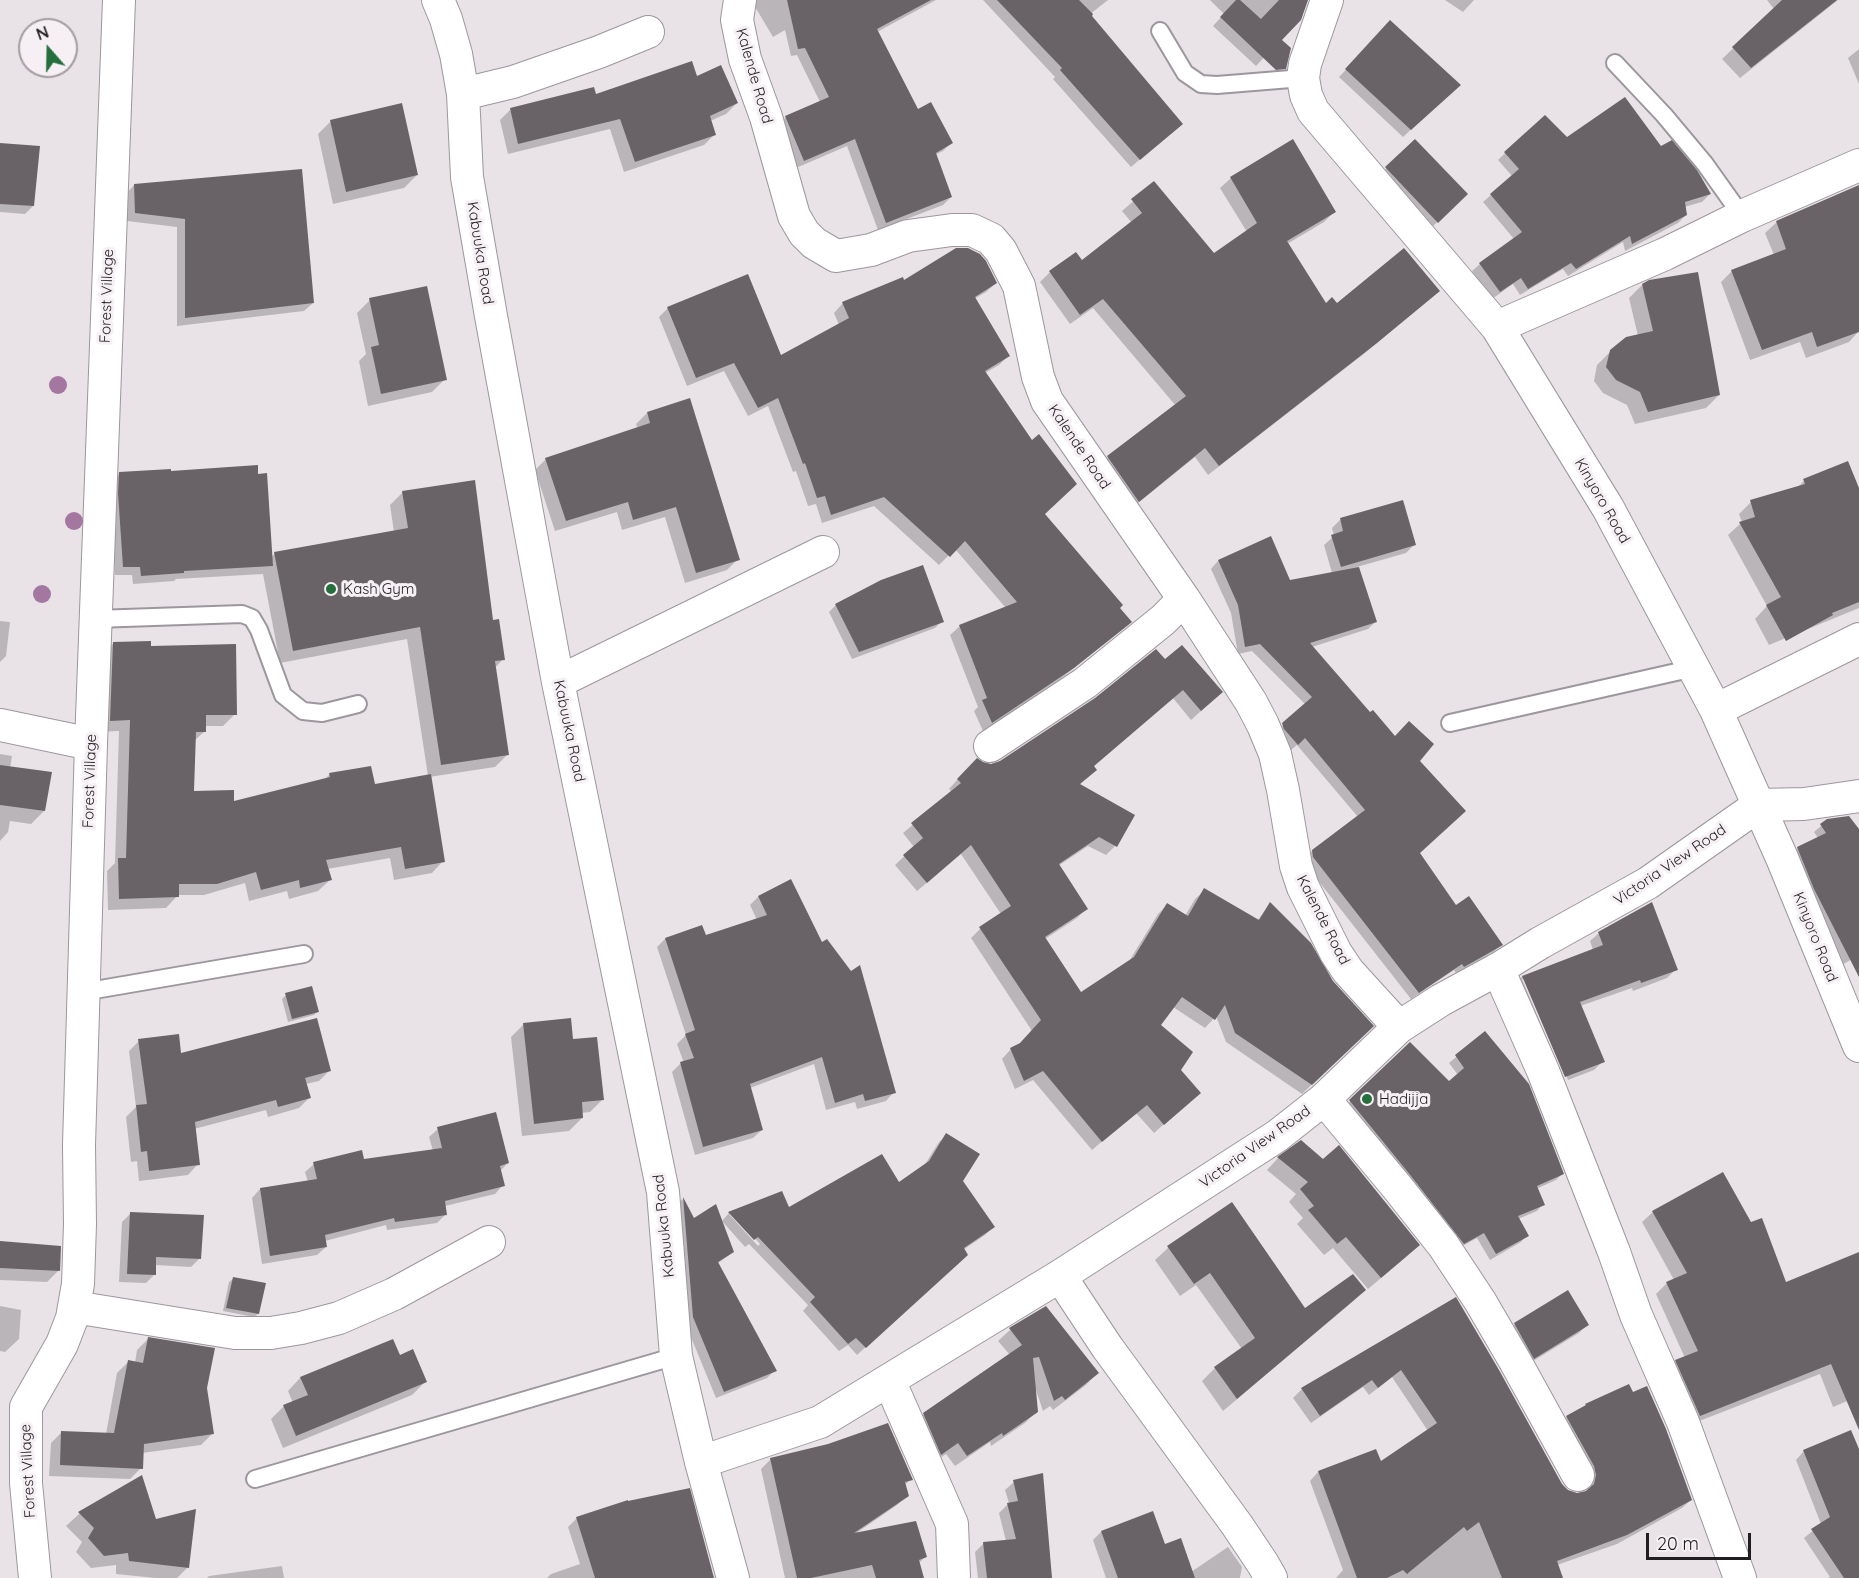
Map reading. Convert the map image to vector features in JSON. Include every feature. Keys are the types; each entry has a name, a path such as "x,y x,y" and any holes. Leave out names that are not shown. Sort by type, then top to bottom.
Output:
{"street":[{"name":"Forest Village","path":"34,1564 26,1483 13,1405 62,1344 72,1318 78,1284 83,992 119,0"},
{"name":"Kabuuka Road","path":"438,0 456,54 463,94 468,177 493,328 558,682 663,1192 676,1356 701,1462 733,1578"},
{"name":"Kalende Road","path":"741,0 737,20 745,59 766,117 794,216 804,233 814,243 836,256 871,250 908,236 952,230 972,230 991,239 1001,251 1019,286 1038,377 1047,401 1184,598 1251,702 1263,725 1277,763 1296,866 1303,887 1336,953 1348,971 1399,1027"},
{"name":"Kinyoro Road","path":"1327,0 1305,64 1303,78 1305,95 1312,111 1497,327 1608,508 1716,710 1759,805 1859,1046"},
{"path":"463,94 513,82 648,32"},
{"path":"1497,327 1665,254 1742,216 1859,165"},
{"path":"558,682 823,552"},
{"path":"990,746 1085,683 1163,620 1184,598"},
{"path":"1716,710 1859,639"},
{"path":"0,725 91,744"},
{"path":"1759,805 1804,804 1859,796"},
{"name":"Victoria View Road","path":"701,1462 820,1422 1060,1276 1277,1136 1324,1099 1399,1027 1540,942 1648,883 1759,805"},
{"path":"1498,969 1543,1071 1614,1252 1636,1315 1683,1422 1740,1578"},
{"path":"1324,1099 1443,1245 1480,1301 1578,1475"},
{"path":"74,1307 235,1333 281,1331 339,1318 394,1294 489,1242"},
{"path":"1060,1276 1141,1395 1237,1526 1270,1578"},
{"path":"889,1380 952,1524 954,1578"}],"lane":[{"path":"1160,31 1185,73 1201,84 1217,85 1303,78"},
{"path":"1615,63 1664,115 1742,216"},
{"path":"95,619 242,614 252,618 259,630 283,695 303,711 322,713 358,704"},
{"path":"1450,723 1694,668"},
{"path":"83,992 304,954"},
{"path":"255,1479 676,1356"}],"building":[{"path":"787,0 931,0 877,29 918,109 931,102 953,143 936,153 952,197 886,223 855,139 804,161 785,116 829,97 805,48 798,49"},
{"path":"997,0 1079,0 1183,124 1140,160 1060,70 1062,68"},
{"path":"1236,0 1240,0 1261,19 1279,0 1308,0 1301,20 1282,40 1291,48 1286,69 1276,70 1220,17"},
{"path":"1782,0 1837,0 1751,68 1732,47"},
{"path":"1390,20 1461,85 1411,130 1345,69"},
{"path":"692,61 697,76 721,65 738,103 710,116 716,135 635,162 620,119 518,144 510,108 594,87 596,94"},
{"path":"1625,97 1661,146 1672,140 1697,170 1711,194 1685,202 1687,215 1632,244 1630,236 1576,269 1571,263 1528,289 1521,278 1500,292 1479,263 1522,232 1490,194 1519,169 1504,152 1545,115 1567,137"},
{"path":"402,103 418,175 346,192 330,120"},
{"path":"1293,139 1336,212 1287,241 1326,303 1332,297 1337,303 1404,248 1440,291 1219,466 1205,448 1139,502 1107,456 1186,396 1103,299 1080,315 1049,271 1076,252 1082,260 1142,213 1131,199 1154,181 1214,253 1257,223 1230,177"},
{"path":"1415,139 1468,194 1438,223 1385,167"},
{"path":"0,143 40,146 34,206 0,204"},
{"path":"302,169 314,303 185,318 185,219 135,213 134,184"},
{"path":"1859,185 1859,332 1817,347 1812,332 1762,350 1731,270 1786,249 1776,221"},
{"path":"956,248 968,248 980,254 997,283 975,297 1010,356 985,371 1032,440 1039,434 1077,484 1045,514 1123,605 1120,608 1132,622 1074,668 992,723 982,700 987,698 959,625 1017,602 965,541 950,557 884,497 831,515 825,496 817,498 778,398 758,408 734,363 696,378 667,307 748,274 781,355 849,318 842,302 903,277 904,280"},
{"path":"1698,272 1720,395 1648,412 1640,392 1616,380 1606,367 1610,350 1626,337 1653,331 1642,284 1649,280"},
{"path":"427,286 447,380 381,394 371,347 379,345 369,298"},
{"path":"690,398 740,560 696,573 676,507 633,520 628,502 566,521 545,458 650,423 647,412"},
{"path":"1848,461 1859,488 1859,602 1832,613 1833,615 1786,641 1766,605 1781,597 1739,522 1755,517 1750,500 1805,484 1803,479"},
{"path":"258,465 258,474 267,473 273,566 141,576 140,567 123,567 118,493 119,472"},
{"path":"475,480 493,620 499,619 505,660 495,661 509,755 441,765 420,627 293,651 274,552 408,528 402,491"},
{"path":"1403,500 1416,545 1341,567 1331,535 1343,531 1340,518"},
{"path":"1271,536 1290,580 1359,567 1377,622 1310,643 1370,712 1373,710 1395,736 1409,721 1434,744 1420,761 1466,811 1420,853 1456,905 1469,896 1503,945 1464,967 1462,964 1419,993 1313,857 1312,850 1365,810 1305,738 1298,745 1284,729 1282,723 1312,697 1260,644 1245,647 1238,605 1218,560"},
{"path":"923,565 944,622 859,652 835,604 881,580"},
{"path":"151,641 151,646 236,644 237,715 206,715 206,732 196,732 194,791 234,790 234,801 330,777 329,773 371,766 375,784 431,774 445,862 405,869 401,847 326,860 332,880 300,888 299,880 261,890 256,872 217,884 179,884 179,897 119,899 118,858 126,858 130,720 110,721 113,642"},
{"path":"1182,645 1223,692 1201,711 1183,690 1094,766 1097,770 1080,784 1135,815 1117,847 1099,837 1059,864 1088,909 1045,937 1081,992 1134,957 1167,903 1188,916 1204,888 1259,920 1270,902 1311,943 1333,981 1374,1026 1312,1085 1235,1033 1225,1005 1215,1020 1182,997 1161,1025 1193,1052 1181,1070 1201,1093 1164,1125 1147,1105 1102,1142 1043,1071 1024,1081 1010,1048 1020,1043 1041,1020 979,927 1011,906 971,845 927,883 903,855 923,838 911,823 961,783 957,779 977,758 991,764 1000,761 1095,698 1156,649 1165,659"},
{"path":"0,765 52,772 45,811 0,805"},
{"path":"1849,816 1859,829 1859,977 1814,889 1797,847 1826,833 1820,824 1827,819"},
{"path":"791,879 822,942 827,939 851,971 860,965 896,1093 865,1101 863,1094 835,1103 822,1057 750,1084 763,1130 703,1147 680,1062 694,1058 685,1034 695,1030 665,938 702,925 706,935 767,915 758,896"},
{"path":"1652,902 1678,970 1641,983 1640,980 1580,1002 1605,1062 1565,1077 1522,976 1603,945 1598,932"},
{"path":"312,986 319,1012 292,1019 285,993"},
{"path":"317,1018 331,1071 305,1078 311,1098 278,1107 276,1100 195,1122 200,1165 149,1171 147,1151 141,1152 136,1105 147,1104 138,1039 179,1034 181,1053"},
{"path":"571,1018 573,1039 597,1037 604,1100 582,1102 583,1118 534,1124 523,1023"},
{"path":"1485,1031 1529,1084 1564,1174 1537,1186 1545,1205 1518,1216 1529,1236 1496,1254 1484,1233 1464,1244 1349,1100 1410,1042 1449,1081 1464,1068 1455,1055"},
{"path":"496,1112 509,1163 500,1166 505,1186 445,1201 447,1215 395,1222 394,1218 325,1235 327,1247 270,1256 260,1188 317,1179 313,1162 362,1150 364,1159 442,1148 437,1127"},
{"path":"946,1133 980,1154 963,1181 995,1227 964,1248 968,1255 866,1348 856,1338 848,1344 810,1302 815,1297 758,1237 754,1240 728,1212 782,1191 789,1207 882,1154 899,1182 929,1161"},
{"path":"1301,1140 1323,1159 1339,1145 1420,1245 1381,1278 1346,1237 1337,1244 1308,1210 1314,1206 1300,1189 1308,1182 1277,1157"},
{"path":"1723,1172 1751,1222 1762,1218 1786,1282 1859,1252 1859,1430 1831,1364 1700,1416 1675,1360 1698,1351 1666,1282 1687,1273 1652,1211"},
{"path":"683,1197 694,1218 716,1204 734,1252 718,1262 777,1371 724,1392 693,1317"},
{"path":"1232,1202 1305,1308 1353,1274 1366,1290 1237,1399 1214,1367 1255,1338 1210,1273 1194,1284 1167,1246"},
{"path":"130,1212 204,1215 201,1259 156,1257 156,1275 127,1274"},
{"path":"0,1241 61,1246 60,1271 0,1268"},
{"path":"233,1277 266,1283 259,1314 226,1308"},
{"path":"1568,1290 1589,1325 1534,1359 1514,1323"},
{"path":"1456,1297 1562,1484 1568,1490 1577,1493 1586,1491 1594,1484 1596,1475 1594,1466 1566,1416 1585,1404 1629,1384 1633,1392 1647,1386 1666,1429 1692,1500 1627,1535 1557,1561 1563,1578 1502,1578 1479,1522 1467,1531 1464,1527 1407,1574 1403,1570 1387,1578 1357,1578 1318,1471 1376,1449 1381,1461 1437,1423 1401,1370 1378,1388 1372,1380 1320,1416 1301,1388"},
{"path":"1046,1306 1099,1373 1065,1400 1062,1396 1054,1401 1039,1357 1033,1358 1038,1412 1003,1436 1002,1433 967,1456 958,1443 941,1455 923,1413 1022,1345 1009,1328"},
{"path":"148,1337 215,1348 207,1388 214,1434 144,1444 143,1469 60,1465 61,1431 114,1433 128,1360 143,1363"},
{"path":"393,1339 400,1355 413,1349 427,1382 296,1436 283,1405 308,1395 300,1377"},
{"path":"888,1423 913,1480 905,1482 909,1496 854,1533 916,1521 927,1557 919,1560 924,1578 876,1578 872,1565 811,1578 797,1578 770,1458 828,1444"},
{"path":"1851,1430 1859,1449 1859,1578 1844,1578 1811,1529 1830,1517 1803,1450"},
{"path":"1043,1473 1052,1578 987,1578 983,1542 1016,1539 1007,1503 1018,1501 1013,1480"},
{"path":"142,1475 156,1519 196,1509 189,1568 129,1561 128,1553 104,1556 88,1538 94,1528 78,1512"},
{"path":"690,1488 714,1578 595,1578 576,1517 628,1500"},
{"path":"1153,1511 1165,1544 1181,1538 1195,1578 1118,1578 1101,1531"}],"place":[{"name":"Kash Gym","path":"331,589"},
{"name":"Hadijja","path":"1367,1099"}]}
